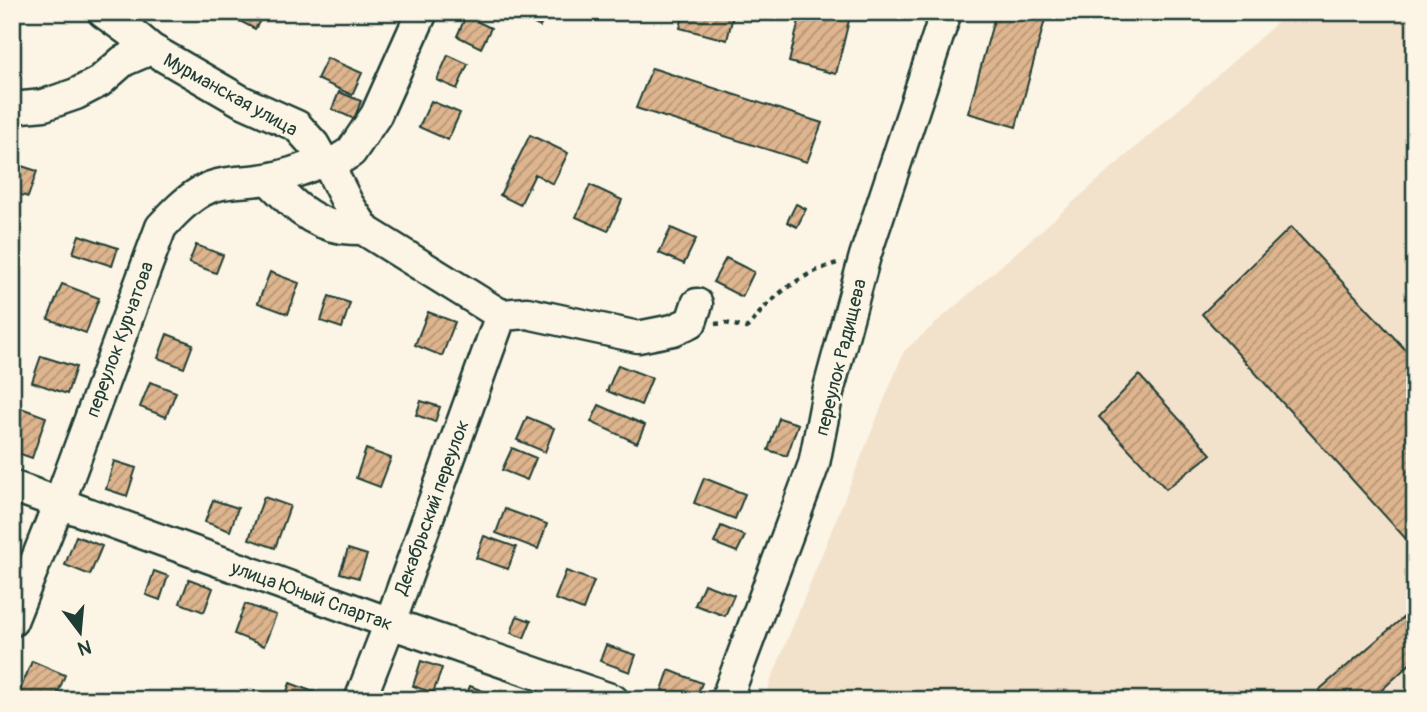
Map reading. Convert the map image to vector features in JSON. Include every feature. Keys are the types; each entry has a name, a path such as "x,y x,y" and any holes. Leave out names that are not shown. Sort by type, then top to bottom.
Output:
{"street":[{"name":"Мурманская улица","path":"103,12 151,49 241,101 296,126 326,163 364,229 501,315"},
{"name":"переулок Курчатова","path":"12,621 59,503 161,227 183,204 203,190 229,182 268,179 300,172 351,152 376,115 422,12"},
{"name":"переулок Радищева","path":"726,700 814,464 828,392 866,256 946,12"},
{"path":"12,108 44,105 76,94 99,82 122,61 151,49"},
{"path":"268,179 293,206 316,220 341,228 364,229"},
{"path":"501,315 527,313 638,337 673,330 705,314"},
{"name":"Декабрьский переулок","path":"360,700 501,315"},
{"name":"улица Юный Спартак","path":"12,486 390,623 613,700"}],"path":[{"path":"705,314 746,328 781,292 818,268 866,256"}],"shaded area":[{"path":"1289,12 1415,12 1415,700 763,700 904,351"}],"building":[{"path":"230,12 265,12 255,29 228,15"},
{"path":"511,12 547,12 540,27"},
{"path":"684,12 734,12 727,40 680,28"},
{"path":"801,12 851,12 836,74 789,62"},
{"path":"996,12 1047,12 1016,127 968,113"},
{"path":"466,16 491,28 481,48 457,36"},
{"path":"448,55 468,64 457,89 437,80"},
{"path":"327,58 362,73 352,95 317,79"},
{"path":"652,68 822,123 807,162 636,108"},
{"path":"339,92 361,101 354,119 332,109"},
{"path":"431,101 460,113 448,140 419,127"},
{"path":"530,135 568,153 553,184 535,174 520,205 500,195"},
{"path":"12,163 37,171 28,197 12,192"},
{"path":"590,185 622,200 608,231 576,217"},
{"path":"796,204 806,209 797,227 787,222"},
{"path":"1291,227 1415,360 1415,549 1202,314"},
{"path":"671,228 696,239 684,264 659,253"},
{"path":"79,235 118,248 112,266 73,253"},
{"path":"196,245 223,255 216,273 189,263"},
{"path":"726,258 754,272 742,297 713,282"},
{"path":"270,272 299,283 288,314 258,303"},
{"path":"62,284 99,298 86,333 48,319"},
{"path":"329,296 350,303 342,328 321,321"},
{"path":"428,312 455,322 442,356 415,345"},
{"path":"167,334 193,344 184,368 158,358"},
{"path":"41,356 76,367 67,394 32,382"},
{"path":"618,365 652,378 641,405 607,391"},
{"path":"1139,375 1211,454 1166,489 1099,417"},
{"path":"150,382 176,392 166,417 140,407"},
{"path":"421,401 440,407 435,422 416,415"},
{"path":"599,405 645,425 637,443 591,422"},
{"path":"21,408 46,417 32,458 12,451 12,433"},
{"path":"527,417 554,428 545,452 517,440"},
{"path":"779,418 798,424 787,456 768,450"},
{"path":"512,448 536,458 527,480 502,470"},
{"path":"366,449 391,458 380,487 356,478"},
{"path":"114,461 136,468 127,496 106,489"},
{"path":"704,478 745,494 735,519 694,503"},
{"path":"264,497 290,506 275,548 249,539"},
{"path":"213,500 238,508 230,531 205,522"},
{"path":"505,509 547,524 538,549 496,533"},
{"path":"721,526 745,536 737,552 714,543"},
{"path":"76,536 102,546 90,575 65,565"},
{"path":"484,536 516,547 508,569 476,558"},
{"path":"348,549 367,555 359,578 340,573"},
{"path":"154,571 168,576 160,600 146,595"},
{"path":"566,571 594,581 583,610 555,599"},
{"path":"189,579 213,588 204,612 180,603"},
{"path":"704,584 734,595 725,616 695,605"},
{"path":"245,604 276,615 264,646 234,634"},
{"path":"1413,609 1415,659 1371,700 1326,700 1319,690"},
{"path":"517,616 531,621 524,638 511,633"},
{"path":"606,645 636,655 630,672 600,661"},
{"path":"32,661 65,675 55,700 30,700 18,695"},
{"path":"421,661 442,668 433,693 413,686"},
{"path":"669,670 702,683 695,700 662,690"},
{"path":"290,683 314,692 311,700 284,700"},
{"path":"470,686 496,696 495,700 464,700"}]}
